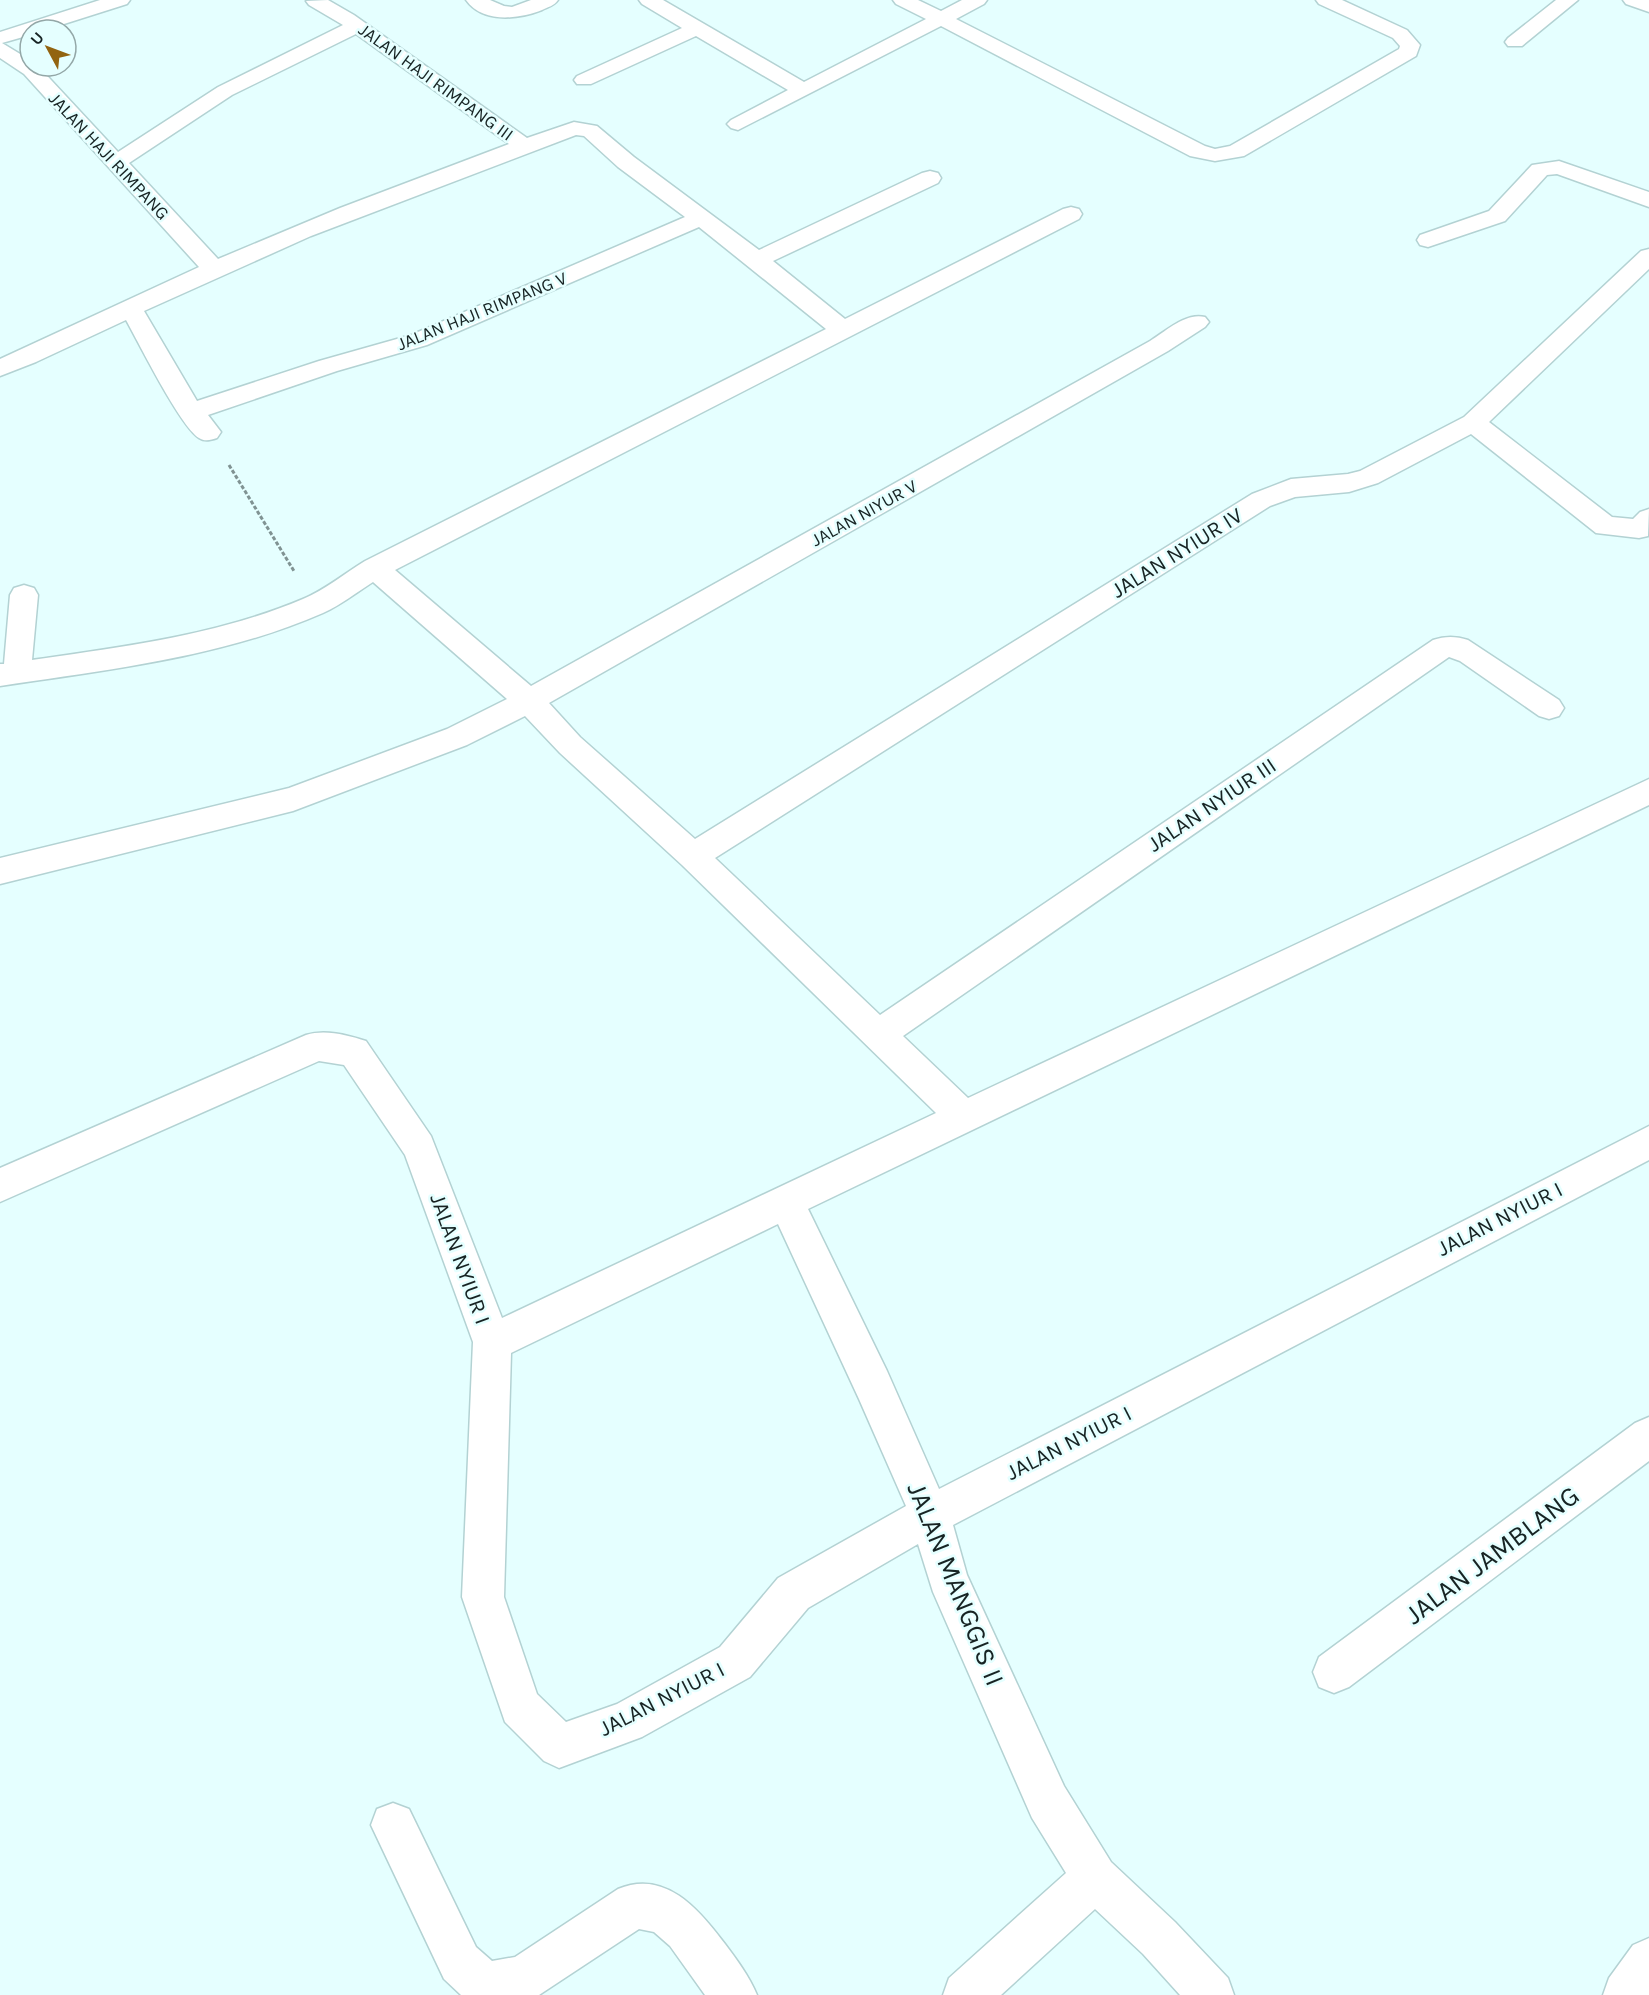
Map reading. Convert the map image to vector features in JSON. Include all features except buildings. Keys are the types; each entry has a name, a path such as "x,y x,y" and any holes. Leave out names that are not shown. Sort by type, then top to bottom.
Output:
{"street":[{"path":"0,38 120,0"},
{"path":"476,0 502,13 514,14 548,0"},
{"path":"649,0 803,90"},
{"path":"903,0 1198,151 1215,155 1236,151 1409,52 1410,45 1400,34 1326,0"},
{"path":"738,124 977,0"},
{"path":"1515,42 1569,0"},
{"path":"1633,0 1649,6"},
{"name":"JALAN HAJI RIMPANG III","path":"316,1 357,26 525,146"},
{"path":"115,163 225,92 357,26"},
{"path":"584,80 697,28"},
{"name":"JALAN HAJI RIMPANG","path":"0,49 31,70 214,269"},
{"path":"0,368 132,310 214,269 366,206 574,128 590,130 626,162 699,219 757,260 843,330"},
{"path":"1428,240 1497,216 1540,170 1548,167 1559,167 1649,200"},
{"path":"757,260 930,178"},
{"path":"24,595 8,674 132,656 254,628 315,605 375,568 1071,214"},
{"name":"JALAN HAJI RIMPANG V","path":"191,411 328,366 419,340 699,219"},
{"name":"JALAN NYIUR IV","path":"693,856 1261,500 1291,488 1348,483 1369,477 1473,423 1649,256"},
{"path":"132,310 191,411 208,432"},
{"name":"JALAN NIYUR V","path":"0,870 293,799 457,737 529,701 1159,346 1197,322"},
{"path":"1473,423 1605,526 1639,529 1649,518"},
{"path":"375,568 529,701 570,745 693,856 964,1117"},
{"name":"JALAN NYIUR III","path":"878,1035 1443,647 1458,647 1549,708"},
{"path":"492,1342 1649,791"},
{"name":"JALAN NYIUR I","path":"0,1185 318,1046 354,1052 419,1147 492,1342 483,1597 520,1707 558,1746 627,1722 735,1662 793,1593 930,1515 1649,1142"},
{"name":"JALAN MANGGIS II","path":"786,1201 873,1385 930,1515 947,1578 1048,1802 1095,1878 1159,1938 1211,1995"},
{"name":"JALAN JAMBLANG","path":"1334,1672 1649,1437"},
{"path":"393,1825 460,1963 485,1986 524,1978 634,1905 666,1912 686,1930 734,1995"},
{"path":"966,1995 1095,1878"},
{"path":"1626,1995 1649,1961"}],"path":[{"path":"208,432 315,605"}]}
